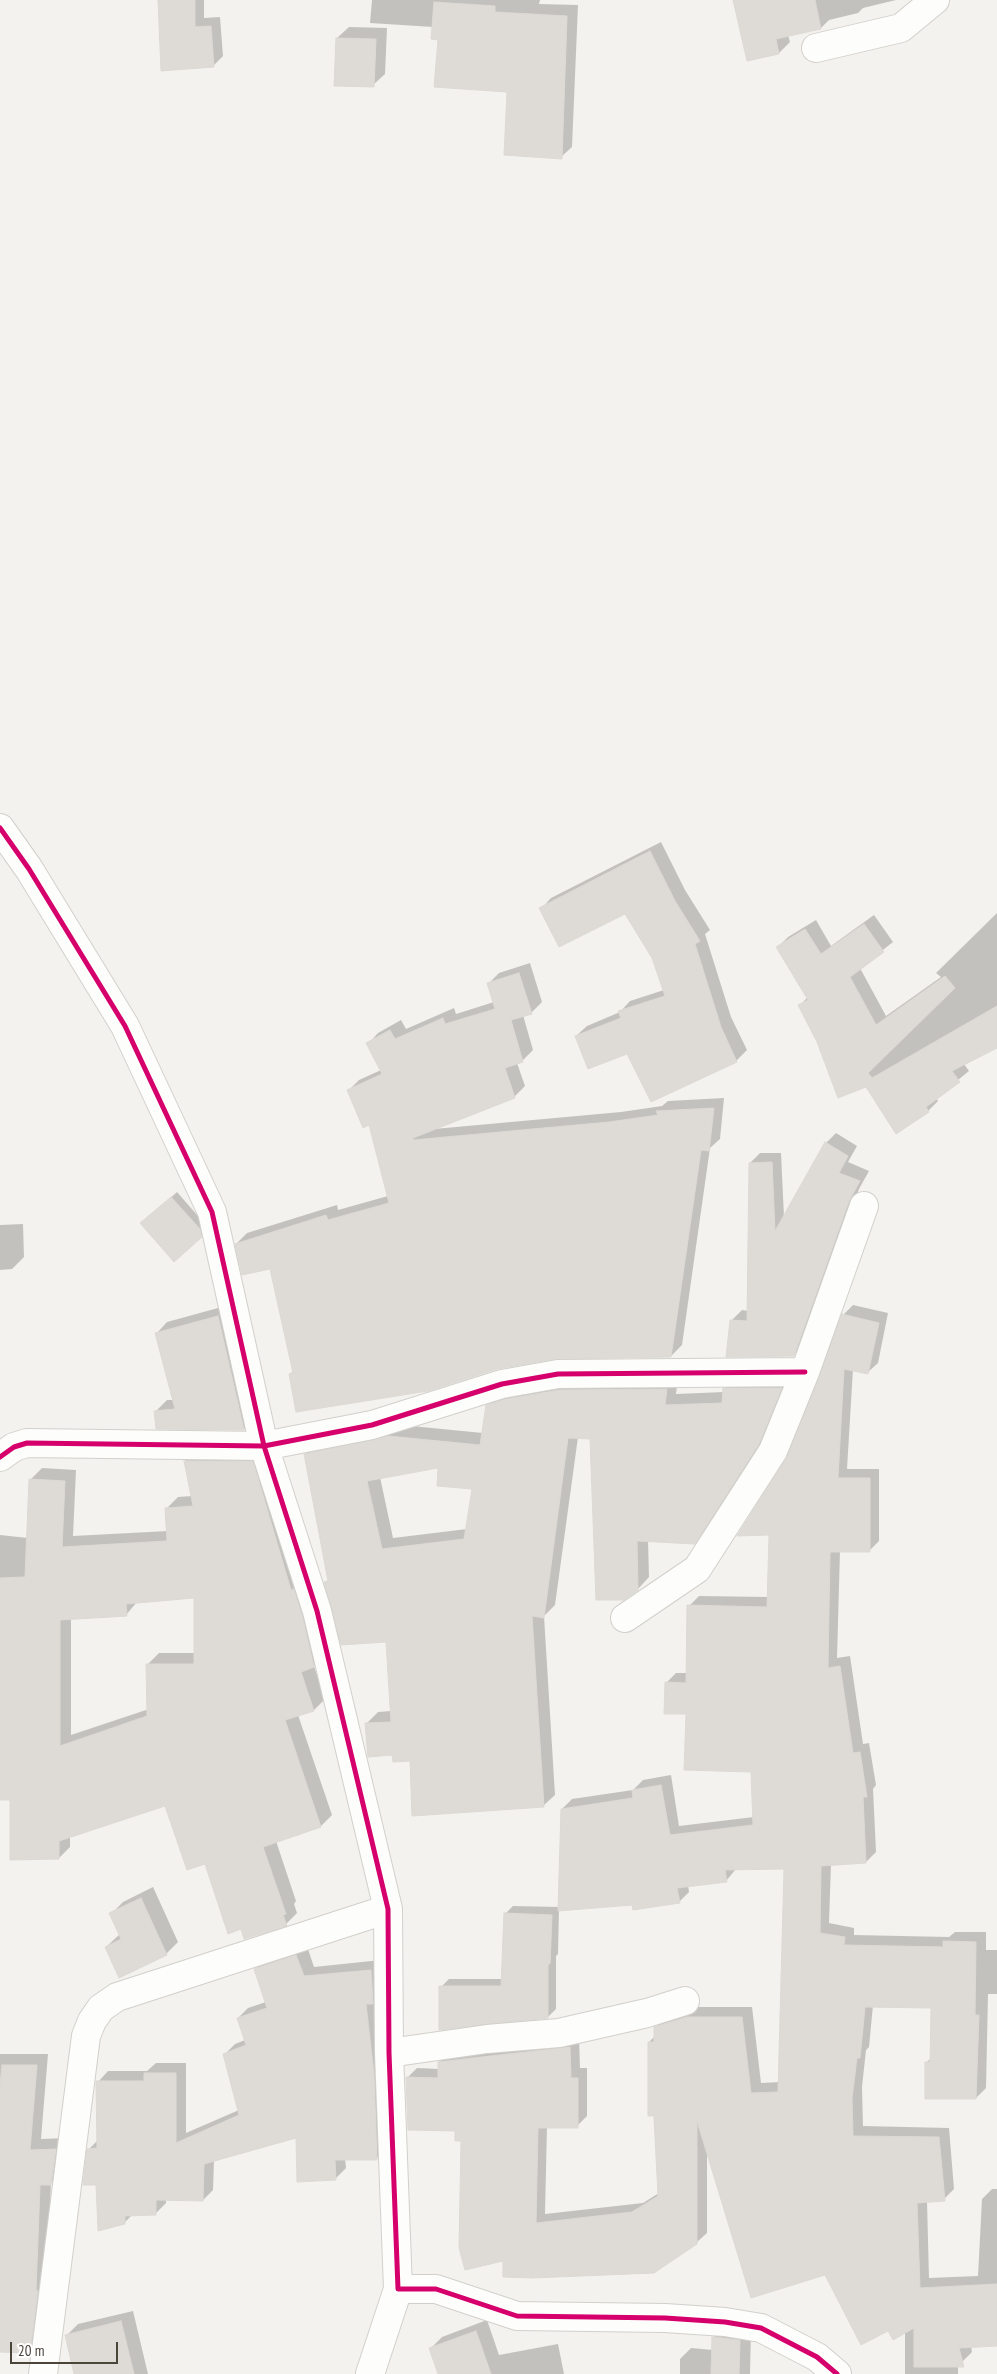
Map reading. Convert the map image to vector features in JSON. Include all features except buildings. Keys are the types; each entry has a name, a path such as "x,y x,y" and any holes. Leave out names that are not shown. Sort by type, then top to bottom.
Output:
{"street":[{"path":"816,48 901,28 935,0"},
{"path":"0,828 29,869 126,1026 212,1212 264,1446 317,1611 388,1909 389,2052 398,2289 370,2374"},
{"path":"625,1618 697,1569 773,1451 805,1372 864,1206"},
{"path":"0,1456 14,1447 27,1443 264,1446 372,1425 502,1384 558,1374 805,1372"},
{"path":"43,2374 86,2036 92,2021 101,2008 116,1997 388,1909"},
{"path":"389,2052 487,2039 559,2034 647,2013 685,2001"},
{"path":"398,2289 436,2289 517,2316 665,2318 725,2322 761,2328 817,2357 837,2374"}],"cycle path":[{"path":"0,828 29,869 125,1026 212,1212 264,1446 317,1611 388,1909 389,2053 398,2289 436,2289 517,2316 665,2318 725,2322 761,2328 817,2357 837,2374"},
{"path":"0,1457 14,1447 27,1443 264,1446 372,1425 502,1384 558,1374 805,1372"}]}
